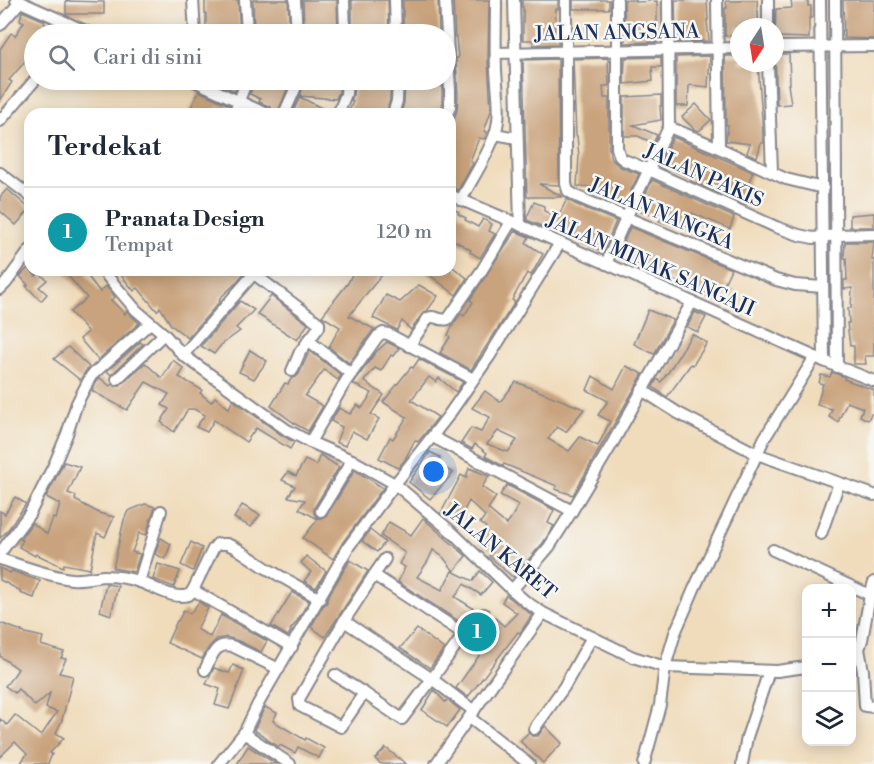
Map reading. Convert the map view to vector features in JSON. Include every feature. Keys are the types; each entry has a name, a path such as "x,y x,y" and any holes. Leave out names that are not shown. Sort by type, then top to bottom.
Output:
{"street":[{"path":"193,0 194,24"},
{"path":"245,0 246,24"},
{"path":"295,0 296,24"},
{"path":"344,0 345,24"},
{"path":"395,0 396,24"},
{"path":"445,0 446,24"},
{"path":"456,197 483,159 495,134 498,121 496,0"},
{"path":"409,346 428,318 448,319 515,223 517,96 514,0"},
{"name":"JALAN NANGKA","path":"566,0 566,184 568,191 578,198 776,280 795,285 823,287"},
{"name":"JALAN PAKIS","path":"617,0 617,148 620,157 799,235 813,238 836,235"},
{"path":"606,264 669,127 668,0"},
{"path":"717,0 719,148"},
{"path":"768,0 768,18"},
{"path":"644,764 660,705 665,667 675,633 693,589 764,439 819,359 823,287 820,0"},
{"path":"835,0 837,367"},
{"path":"0,25 18,1 62,24"},
{"path":"784,47 874,46"},
{"name":"JALAN ANGSANA","path":"496,53 730,48"},
{"path":"768,72 772,172"},
{"path":"0,122 27,90"},
{"path":"215,90 255,108"},
{"path":"237,108 244,90"},
{"path":"287,108 295,90"},
{"path":"340,108 346,90"},
{"path":"395,108 398,90"},
{"path":"450,90 450,108"},
{"path":"498,96 517,96"},
{"path":"669,127 772,172 823,188"},
{"path":"495,134 517,138"},
{"path":"0,173 24,191"},
{"name":"JALAN MINAK SANGAJI","path":"456,198 837,367 873,378"},
{"path":"836,235 874,234"},
{"path":"219,764 244,733 258,704 349,546 433,436 473,379 560,243"},
{"path":"0,289 24,258"},
{"name":"JALAN KARET","path":"112,276 136,310 164,334 183,355 287,430 352,460 395,484 453,533 512,590 543,613 633,657 665,667 770,671 802,668"},
{"path":"183,355 252,276"},
{"path":"261,276 319,323 319,327 300,352 292,371"},
{"path":"512,590 549,546 572,511 692,302"},
{"path":"0,553 30,513 55,463 77,403 91,376 150,322"},
{"path":"310,442 351,374 378,336 383,333 473,379"},
{"path":"117,379 164,334"},
{"path":"308,339 351,374"},
{"path":"642,390 678,413 757,454 874,495"},
{"path":"433,436 572,511"},
{"path":"321,511 352,460"},
{"path":"820,534 839,483"},
{"path":"139,582 161,511"},
{"path":"0,559 63,577 114,577 139,582 181,597 189,595 193,590 217,544 227,544 320,599"},
{"path":"773,550 870,595"},
{"path":"364,693 341,727 300,706 298,699 344,621 385,559"},
{"path":"374,575 464,634"},
{"path":"856,649 862,640 874,582"},
{"path":"193,590 292,647"},
{"path":"436,764 543,613"},
{"path":"335,675 402,719 464,634 484,614"},
{"path":"344,621 432,679 529,764"},
{"path":"534,729 564,687 592,637"},
{"path":"206,670 216,650 225,645 232,646 279,669"},
{"path":"856,654 863,671 870,706"},
{"path":"742,764 747,737 770,671"},
{"path":"244,733 290,764"}],"building":[{"path":"238,0 239,24 206,24 205,1"},
{"path":"253,0 288,0 289,24 254,24"},
{"path":"303,0 337,0 338,24 304,24"},
{"path":"352,0 388,0 389,24 352,24"},
{"path":"403,0 438,0 439,24 403,24"},
{"path":"453,0 489,0 488,61 491,111 484,131 487,132 484,139 479,138 470,161 473,163 458,190 456,189 458,96 456,58 458,58"},
{"path":"522,0 558,0 555,30 558,31 558,44 533,45 533,40 523,40"},
{"path":"573,0 609,0 609,9 573,9"},
{"path":"624,0 657,1 657,42 625,43"},
{"path":"675,0 707,0 709,41 676,42"},
{"path":"757,0 758,18 730,18 730,36 725,36 726,1"},
{"path":"791,0 808,0 808,6 811,6 809,38 784,37 784,18 776,18 776,9 792,8"},
{"path":"843,0 874,0 874,39 844,38"},
{"path":"66,1 104,2 104,14 66,14"},
{"path":"22,11 45,21 45,24 24,24 24,63 9,80 12,82 0,101 0,49 11,33 15,36 24,22 20,20"},
{"path":"784,54 789,54 790,84 788,84 791,104 777,105 776,72 784,72"},
{"path":"710,56 708,87 690,85 688,106 676,106 676,57"},
{"path":"725,56 730,56 730,72 759,72 763,143 761,143 757,157 747,153 750,144 726,141 728,125 726,125"},
{"path":"661,57 661,67 652,67 653,81 624,84 625,58"},
{"path":"608,58 609,86 603,86 604,98 609,98 611,159 621,167 639,174 624,204 594,191 596,187 577,186 579,156 573,59"},
{"path":"558,59 559,185 539,184 563,197 527,197 523,60"},
{"path":"251,90 287,90 279,108 271,108 250,94"},
{"path":"302,90 339,90 336,99 300,96"},
{"path":"353,90 390,90 388,108 350,108"},
{"path":"405,90 442,90 441,108 402,108"},
{"path":"199,91 229,105 228,108 191,108"},
{"path":"661,95 661,120 633,125 657,135 653,143 638,136 624,136 624,97"},
{"path":"300,97 321,108 295,108"},
{"path":"696,104 711,120 699,131 682,117"},
{"path":"673,137 753,172 747,186 754,189 746,205 691,181 692,179 660,164"},
{"path":"652,180 734,217 730,229 692,213 686,229 659,221 660,218 638,211"},
{"path":"7,189 24,204 24,216 16,225 0,211 0,197"},
{"path":"567,199 616,221 603,252 575,238 527,220 534,202 544,206 544,211 556,216"},
{"path":"456,210 466,218 465,220 478,227 483,219 492,224 489,231 495,234 480,258 470,252 471,250 456,241"},
{"path":"874,213 874,227 850,227 850,215"},
{"path":"630,227 731,269 724,284 728,285 721,302 618,256"},
{"path":"515,231 529,237 526,243 543,254 531,275 527,273 512,300 515,302 471,370 440,353 450,337 448,335 454,323 461,314 464,316 473,302 470,300"},
{"path":"845,242 874,242 872,260 874,260 874,356 865,356 866,364 854,364 854,346 850,346 847,323 849,323 848,308 851,308 852,288 844,289 844,280 847,280 846,258 844,258"},
{"path":"456,270 467,278 456,295 431,276 456,276"},
{"path":"24,272 24,276 42,276 47,280 39,287 47,294 41,301 26,286 28,285 20,276"},
{"path":"68,276 88,276 100,292 106,286 115,297 111,300 125,314 127,311 139,323 98,360 80,339 88,332 70,312 87,298"},
{"path":"122,276 242,276 219,299 220,301 188,338 171,325 160,307 157,311 138,288 134,291"},
{"path":"351,276 381,276 349,316 374,329 349,363 329,347 340,327 322,316"},
{"path":"419,285 438,296 411,330 402,321 397,330 373,318 386,295 400,302"},
{"path":"271,296 308,324 297,340 257,314"},
{"path":"240,301 254,310 236,328 240,331 221,345 214,354 201,346"},
{"path":"648,310 673,320 654,354 634,344"},
{"path":"695,312 706,317 698,332 687,327"},
{"path":"692,334 707,343 693,365 691,364 667,397 653,387 657,379 661,382"},
{"path":"140,342 143,344 111,375 107,371"},
{"path":"387,342 399,348 393,356 391,355 381,371 375,368 364,381 384,395 371,414 379,419 367,439 352,431 345,446 336,442 342,427 331,421 339,408 350,414 357,405 362,408 372,393 353,384 375,353"},
{"path":"68,347 89,367 80,380 54,359"},
{"path":"250,350 267,361 254,379 239,372"},
{"path":"310,351 341,375 338,380 324,370 305,396 323,406 308,431 271,406 285,383 288,384 299,374"},
{"path":"419,359 463,382 456,392 439,378 436,382 429,377 411,400 438,417 418,442 415,440 398,468 379,458 390,437 393,439 407,417 383,402"},
{"path":"173,360 184,369 179,377 202,390 200,393 211,402 215,397 229,408 233,400 294,442 290,449 256,428 246,442 214,420 207,432 196,427 205,415 194,409 188,409 174,432 161,422 169,409 162,405 169,394 146,382 127,410 92,391 100,378 110,386 112,384 119,386 145,363 162,378"},
{"path":"626,366 643,374 573,495 555,489 557,486 504,464 503,466 485,456 487,453 475,444 472,449 461,443 471,428 481,432 490,417 472,408 485,391 500,402 516,382 584,409 566,432 557,427 548,439 569,451 580,437 598,446 610,421 598,415 608,401 587,390 593,376 614,389","holes":["498,431 517,440 508,452 487,444"]},
{"path":"832,372 874,390 874,415 871,414 868,420 860,416 863,408 847,402 838,422 829,417 832,409 817,405 823,384 819,383 821,375 830,377"},
{"path":"430,452 440,457 437,464 453,473 430,499 409,482"},
{"path":"320,455 339,467 314,508 314,514 318,518 327,515 355,470 383,488 333,559 303,538 318,519 299,509 305,500 288,497 295,486 282,480 288,472 296,476 305,460 316,465"},
{"path":"64,462 80,467 68,493 76,496 75,500 99,513 114,517 105,537 97,533 90,569 64,564 63,567 19,547 23,540 20,539 32,523 47,534 53,518 56,519 60,504 46,497"},
{"path":"469,468 489,476 482,487 496,497 488,509 507,525 519,505 500,495 507,485 554,510 548,523 554,526 543,543 513,577 489,556 493,552 479,543 486,527 480,523 485,516 469,501 458,522 441,513 461,475 466,478"},
{"path":"15,497 26,504 0,538 0,511 5,514"},
{"path":"145,504 155,507 146,535 139,533 132,552 140,554 134,572 113,568 128,511"},
{"path":"242,505 260,515 251,527 234,518"},
{"path":"423,518 466,556 454,571 443,557 433,550 417,577 442,590 452,571 473,581 480,571 492,582 481,595 464,584 455,597 476,610 463,624 398,582 405,567 399,564 405,553 381,536 389,522 411,535"},
{"path":"370,530 385,542 377,552 362,541"},
{"path":"161,538 171,544 165,559 155,554"},
{"path":"191,542 202,548 193,571 181,565"},
{"path":"306,556 326,571 316,588 304,581 311,572 301,563"},
{"path":"350,560 368,571 325,637 311,627"},
{"path":"158,564 180,571 174,587 153,579"},
{"path":"0,568 40,581 34,598 20,593 21,591 0,580"},
{"path":"106,584 118,586 111,615 100,611"},
{"path":"292,592 309,601 288,636 271,626"},
{"path":"506,595 532,615 468,697 456,688 486,646 473,636 481,628 485,631 494,617 504,626 517,613 502,602"},
{"path":"199,602 208,608 197,629 210,637 221,615 267,641 261,652 227,637 217,639 202,659 167,643 184,610 190,614"},
{"path":"0,623 21,632 43,637 41,645 64,652 61,658 66,659 59,673 73,676 62,720 56,733 64,738 50,753 52,754 48,764 20,764 27,754 15,742 0,757 0,719 7,725 15,715 41,736 57,712 46,708 50,693 35,706 18,689 15,693 5,686 18,669 0,656"},
{"path":"417,629 444,649 430,668 400,648"},
{"path":"233,665 244,670 229,709 215,705 220,689 206,684 214,668 229,673"},
{"path":"434,690 445,702 448,700 460,710 447,727 422,710"},
{"path":"265,707 277,713 273,721 305,740 306,738 324,748 319,758 298,747 295,753 280,745 279,747 254,730"},
{"path":"545,726 562,743 543,763 520,741 528,733 538,736"},
{"path":"248,746 270,760 277,764 237,764"},
{"path":"386,748 406,764 381,764 375,759"}],"place":[{"name":"Pranata Design","path":"477,632"}]}
